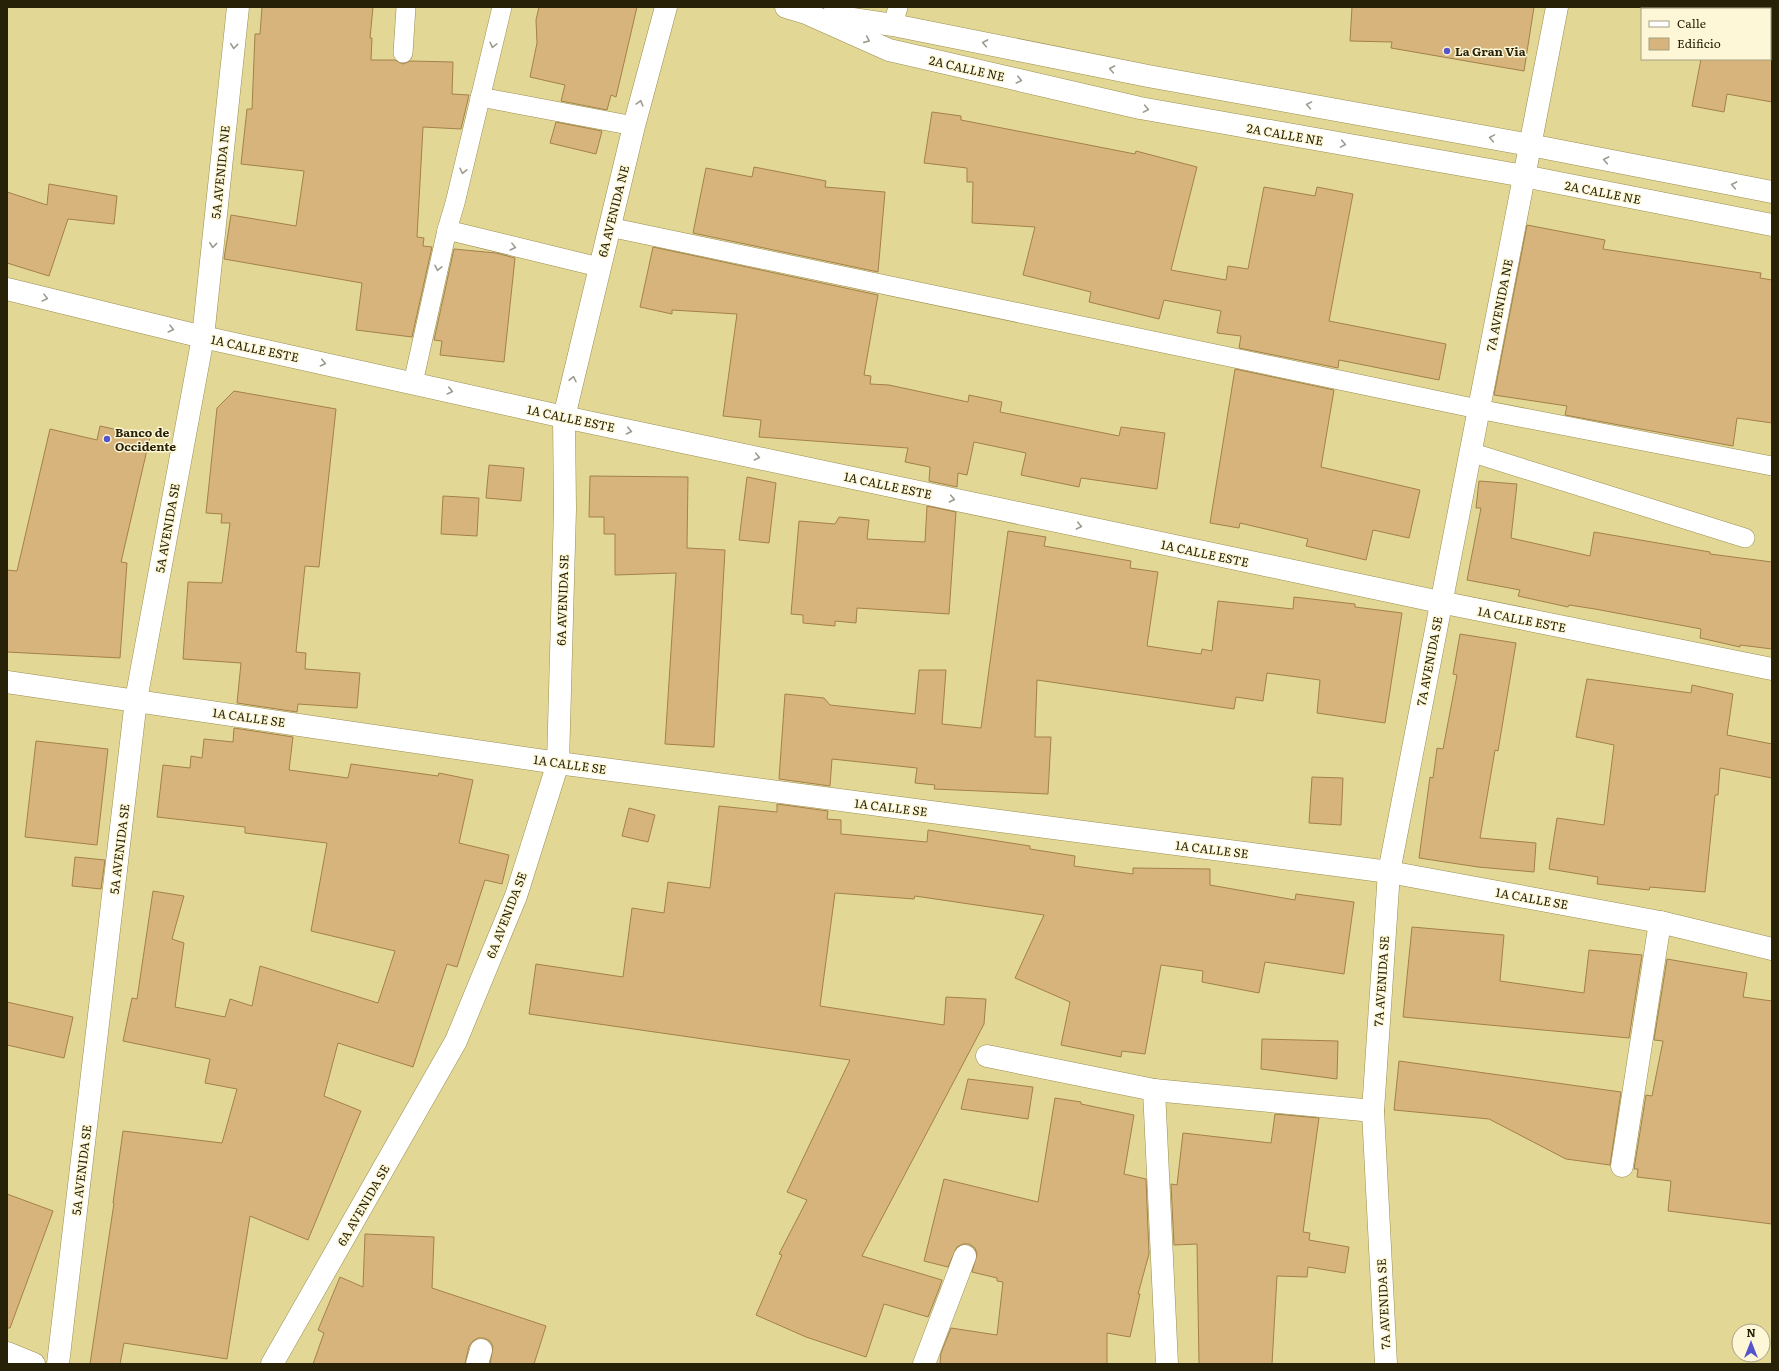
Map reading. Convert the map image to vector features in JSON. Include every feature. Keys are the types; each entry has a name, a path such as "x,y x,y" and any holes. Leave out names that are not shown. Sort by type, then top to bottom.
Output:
{"street":[{"name":"5A AVENIDA NE","path":"203,337 238,7"},
{"name":"6A AVENIDA NE","path":"564,417 634,126 666,7"},
{"name":"7A AVENIDA NE","path":"1440,602 1557,7"},
{"name":"2A CALLE NE","path":"796,10 896,16 1148,76 1530,145 1772,192"},
{"name":"2A CALLE NE","path":"796,10 889,50 1140,108 1524,176 1772,225"},
{"name":"1A CALLE ESTE","path":"7,289 203,337 564,417 1440,602 1772,669"},
{"name":"5A AVENIDA SE","path":"58,1364 136,700 203,337"},
{"name":"6A AVENIDA SE","path":"272,1364 456,1041 516,896 558,763 565,509 564,417"},
{"name":"7A AVENIDA SE","path":"1386,1364 1373,1111 1389,872 1440,602"},
{"name":"1A CALLE SE","path":"7,682 558,763 1389,872 1660,922 1772,949"},
{"path":"1622,1166 1660,922"},
{"path":"987,1056 1154,1090 1373,1111"},
{"path":"1154,1090 1167,1364"},
{"path":"924,1364 965,1256"},
{"path":"7,1354 34,1364"}],"lane":[{"path":"403,53 406,7"},
{"path":"414,383 447,230 455,203 502,7"},
{"path":"480,97 634,126"},
{"path":"609,227 1478,409 1772,466"},
{"path":"447,230 599,267"},
{"path":"1470,452 1744,538"}],"building":[{"path":"262,7 373,7 370,38 372,38 371,60 395,60 403,64 410,61 453,62 452,94 469,95 461,129 423,127 417,237 424,238 423,246 432,247 412,337 356,330 362,283 224,259 231,215 296,226 304,171 241,164 247,109 252,109 255,34 260,34"},
{"path":"539,7 637,7 616,97 611,95 607,110 561,101 565,85 530,77 537,43 536,20"},
{"path":"1352,7 1534,7 1524,71 1391,48 1392,42 1350,41"},
{"path":"1772,7 1772,102 1727,94 1724,112 1692,106 1701,60 1771,60 1771,8 1710,8"},
{"path":"932,112 961,116 961,120 1135,154 1136,151 1197,167 1171,270 1226,280 1228,266 1248,269 1264,187 1315,196 1317,187 1353,194 1329,321 1446,344 1439,380 1339,360 1338,368 1239,348 1241,336 1217,333 1221,311 1164,300 1159,319 1089,302 1091,292 1023,275 1035,227 972,223 973,182 967,182 967,168 924,163"},
{"path":"556,122 602,131 596,154 550,143"},
{"path":"754,167 826,181 825,187 885,192 878,272 693,233 706,168 752,177"},
{"path":"49,184 117,196 114,224 68,219 49,276 7,263 7,192 47,205"},
{"path":"1527,225 1605,240 1603,249 1761,273 1760,278 1772,280 1772,423 1737,418 1733,446 1565,415 1567,406 1494,395"},
{"path":"653,247 878,295 864,375 871,376 870,384 889,385 968,402 969,395 1002,402 1000,412 1119,436 1121,427 1165,433 1157,489 1081,478 1079,487 1021,475 1026,453 974,442 967,475 958,473 957,487 929,481 930,467 905,462 908,448 759,437 761,420 723,416 737,314 672,310 672,314 640,307"},
{"path":"454,249 496,253 515,258 504,362 440,355 442,341 434,340"},
{"path":"1235,369 1334,390 1321,467 1420,490 1409,538 1373,530 1366,560 1306,546 1308,539 1240,523 1239,528 1210,523"},
{"path":"234,391 336,409 319,567 305,566 296,652 306,653 305,669 360,673 357,708 298,704 297,712 237,703 241,663 183,659 188,582 222,583 230,523 221,523 222,514 206,513 217,408"},
{"path":"100,426 150,437 121,562 127,563 120,658 7,652 7,570 17,571 50,429 97,440"},
{"path":"489,465 524,468 521,501 486,498"},
{"path":"590,476 688,477 687,548 725,550 714,747 665,744 676,573 615,575 615,534 604,534 604,517 589,517"},
{"path":"747,477 776,483 769,543 739,540"},
{"path":"1479,481 1517,484 1511,538 1590,556 1594,532 1710,552 1710,554 1772,562 1772,649 1740,645 1740,647 1700,638 1701,629 1595,609 1569,605 1568,607 1518,596 1520,590 1467,580 1481,508 1476,508"},
{"path":"443,496 479,498 477,536 441,534"},
{"path":"927,506 956,512 949,614 857,608 856,623 835,621 835,626 803,623 803,615 791,614 799,521 835,524 839,517 869,520 867,539 925,542"},
{"path":"1008,531 1046,537 1044,546 1131,561 1130,568 1158,572 1147,646 1201,654 1202,649 1212,651 1218,601 1293,609 1294,597 1355,604 1355,607 1402,613 1385,723 1317,713 1320,680 1267,673 1263,701 1236,697 1234,709 1037,680 1035,737 1051,737 1048,794 934,789 935,785 915,783 917,768 832,759 830,786 779,779 785,694 824,698 830,705 915,714 919,670 946,670 942,724 981,728"},
{"path":"1460,634 1516,643 1498,751 1495,750 1480,838 1536,843 1534,872 1478,867 1419,858 1430,777 1433,778 1437,748 1443,749 1457,675 1453,674"},
{"path":"1587,679 1691,693 1692,685 1733,694 1727,735 1772,744 1772,778 1720,768 1718,795 1715,795 1705,892 1650,887 1649,890 1597,884 1598,877 1549,869 1557,818 1604,825 1614,745 1576,737"},
{"path":"234,728 293,737 289,770 348,778 351,764 438,776 439,773 473,780 459,843 509,855 502,884 485,880 457,967 447,964 413,1067 338,1043 324,1096 361,1111 308,1240 250,1216 227,1359 124,1343 120,1364 90,1364 123,1131 222,1143 237,1089 205,1083 210,1059 123,1041 132,998 137,999 153,891 184,896 172,939 184,943 175,1007 225,1017 230,999 252,1006 260,966 378,1003 395,951 311,931 327,843 245,833 245,827 157,817 163,765 190,768 191,756 202,758 204,739 233,742"},
{"path":"36,741 108,749 97,845 25,837"},
{"path":"1312,777 1343,778 1341,825 1309,823"},
{"path":"777,804 828,811 827,819 841,820 841,834 927,842 928,830 1030,846 1030,849 1075,856 1074,866 1133,874 1133,868 1210,869 1210,885 1295,900 1296,894 1354,902 1344,974 1265,962 1259,993 1202,982 1203,971 1161,965 1145,1054 1122,1051 1121,1057 1061,1045 1070,1002 1015,978 1044,915 915,896 914,899 835,893 820,1006 944,1025 946,997 986,999 984,1024 862,1256 942,1280 939,1289 928,1317 884,1304 866,1357 806,1337 756,1315 782,1255 779,1254 807,1200 787,1192 850,1060 529,1014 536,964 623,977 632,908 664,913 668,882 710,888 719,806 777,812"},
{"path":"629,808 655,815 648,842 622,836"},
{"path":"75,857 105,860 101,889 72,886"},
{"path":"1412,927 1504,935 1500,981 1584,993 1589,950 1642,955 1629,1038 1403,1017"},
{"path":"1667,959 1747,973 1743,997 1772,1001 1772,1224 1668,1211 1671,1181 1637,1177 1638,1169 1634,1169 1646,1095 1652,1096 1663,1041 1654,1040"},
{"path":"7,1002 73,1017 64,1058 7,1045"},
{"path":"1262,1039 1338,1041 1337,1079 1261,1069"},
{"path":"1399,1061 1621,1092 1610,1165 1566,1159 1489,1119 1394,1110"},
{"path":"968,1079 1033,1087 1028,1119 961,1109"},
{"path":"1055,1098 1081,1102 1081,1104 1134,1115 1124,1174 1146,1179 1149,1254 1138,1294 1140,1294 1130,1337 1107,1333 1107,1364 940,1364 941,1353 951,1328 997,1335 1003,1282 997,1281 997,1278 972,1272 977,1254 975,1248 969,1244 963,1244 957,1247 948,1267 924,1261 944,1179 1038,1202"},
{"path":"1275,1114 1319,1118 1303,1232 1310,1233 1309,1240 1349,1247 1345,1273 1308,1267 1307,1277 1277,1276 1272,1364 1199,1364 1197,1244 1174,1245 1171,1184 1177,1185 1183,1133 1271,1143"},
{"path":"7,1194 53,1211 10,1328 7,1328"},
{"path":"365,1234 434,1237 432,1288 546,1326 534,1364 490,1364 493,1347 490,1341 484,1338 478,1338 469,1346 465,1364 313,1364 324,1333 318,1330 340,1277 363,1287"}],"place":[{"name":"La Gran Via","path":"1447,51"},
{"name":"Banco de Occidente","path":"107,439"}]}
